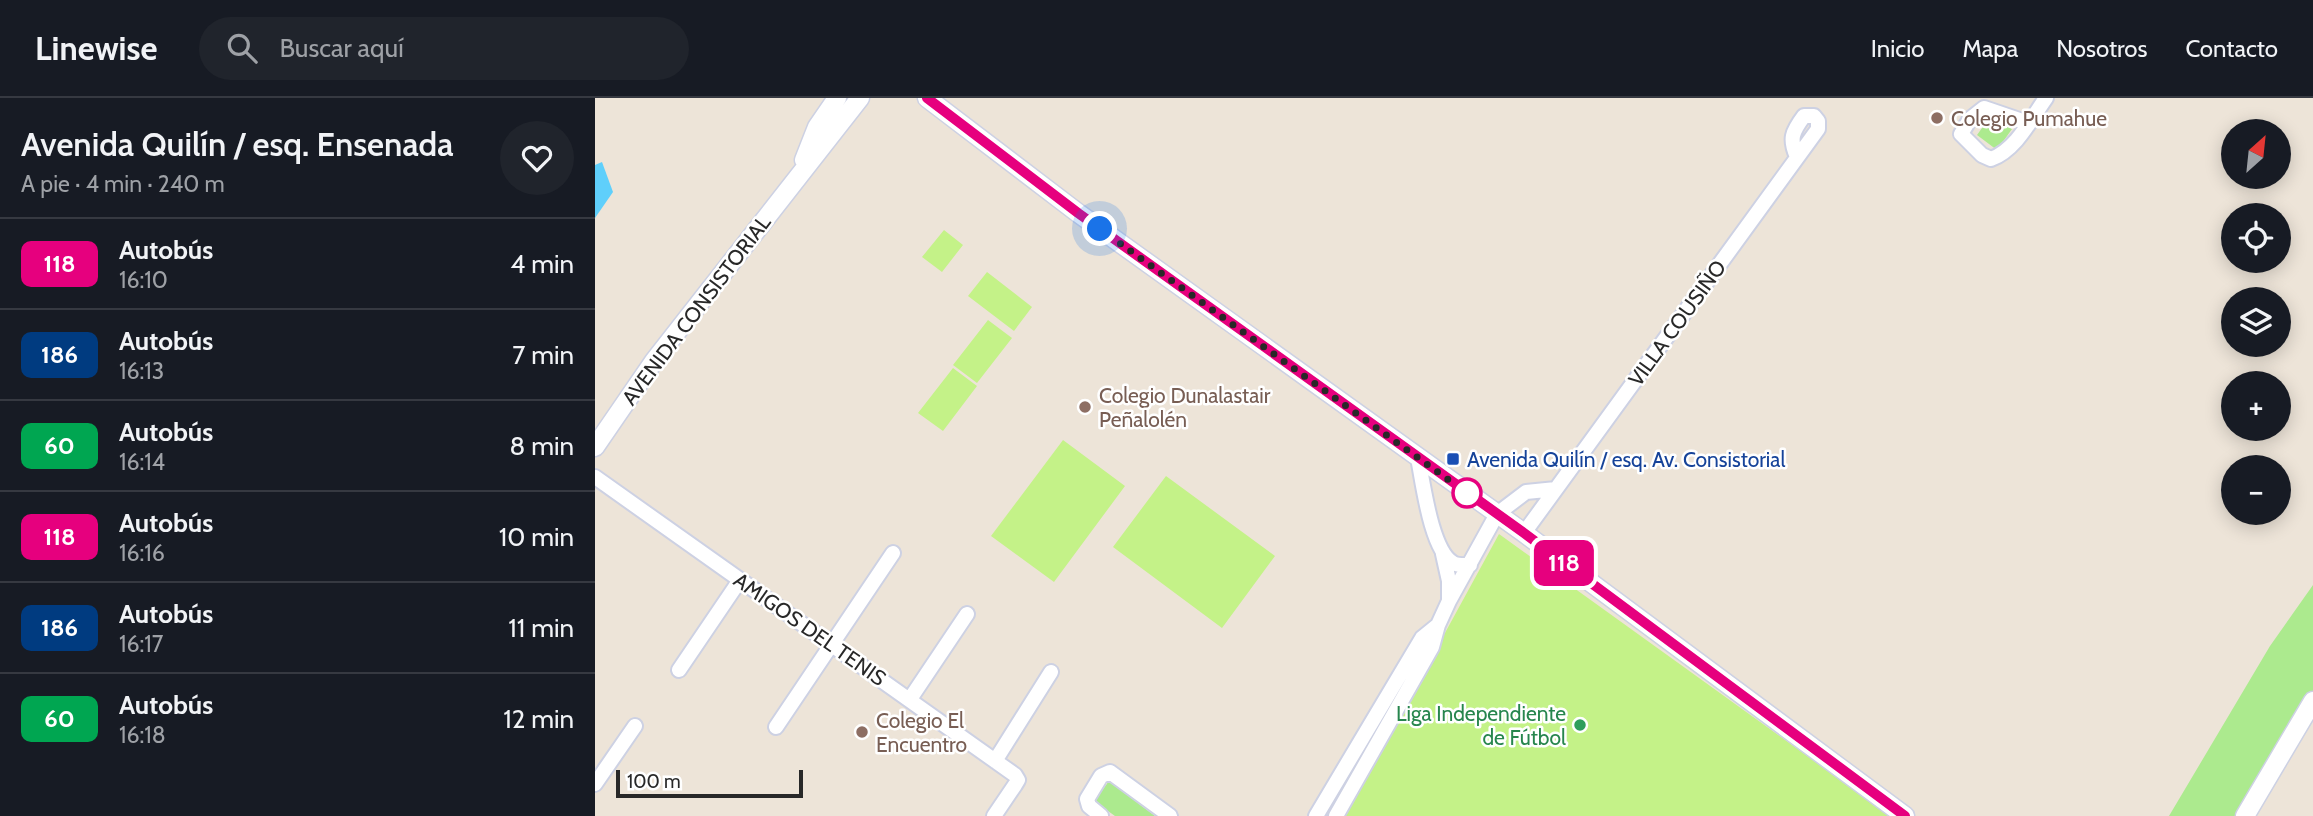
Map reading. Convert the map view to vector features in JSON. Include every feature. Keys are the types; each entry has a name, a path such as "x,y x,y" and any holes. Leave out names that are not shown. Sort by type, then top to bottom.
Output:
{"street":[{"name":"AVENIDA CONSISTORIAL","path":"799,173 813,134 838,98"},
{"name":"AVENIDA CONSISTORIAL","path":"595,447 645,374 860,98"},
{"path":"927,98 1078,213 1524,533 1905,816"},
{"path":"2028,122 1984,108 1970,119 1961,134 1982,155 1991,159 2013,144 2046,98"},
{"name":"VILLA COUSIÑO","path":"1524,533 1797,157"},
{"path":"1418,458 1430,516 1449,581 1449,601"},
{"name":"AMIGOS DEL TENIS","path":"595,477 1015,775 1018,780 993,816"},
{"path":"1336,816 1432,647 1449,601 1497,514 1526,492 1556,489"},
{"path":"776,727 893,554"},
{"path":"1443,554 1457,565 1470,565"},
{"path":"679,670 740,580"},
{"path":"910,699 967,614"},
{"path":"1316,816 1422,638 1438,625"},
{"path":"995,761 1051,672"},
{"path":"2245,816 2313,701"},
{"path":"595,784 635,726"},
{"path":"1345,769 1359,778"},
{"path":"1101,816 1089,806 1087,799 1101,776 1109,772 1170,816"}],"green space":[{"path":"1992,114 2012,129 1997,150 1977,135"},
{"path":"944,230 963,245 942,272 922,257"},
{"path":"987,272 1032,307 1014,331 968,296"},
{"path":"988,320 1012,338 977,383 953,365"},
{"path":"953,368 977,386 943,431 918,413"},
{"path":"1063,440 1125,486 1054,582 991,536"},
{"path":"1166,476 1275,556 1222,628 1113,547"},
{"name":"Liga Independiente de Fútbol","path":"1499,534 1891,816 1345,816"},
{"path":"2313,585 2313,693 2240,816 2169,816 2270,646"},
{"path":"1109,781 1155,816 1115,816 1094,801"}],"water":[{"path":"602,162 613,192 595,218 595,165"}],"bus line":[{"name":"118","path":"927,98 1078,213 1524,533 1905,816"}],"place":[{"name":"Colegio Pumahue","path":"1937,118"},
{"name":"Colegio Dunalastair Peñalolén","path":"1085,407"},
{"name":"Avenida Quilín / esq. Av. Consistorial","path":"1453,459"},
{"name":"Liga Independiente de Fútbol","path":"1580,725"},
{"name":"Colegio El Encuentro","path":"862,732"}],"route":[{"path":"1100,229 1467,493"}]}
